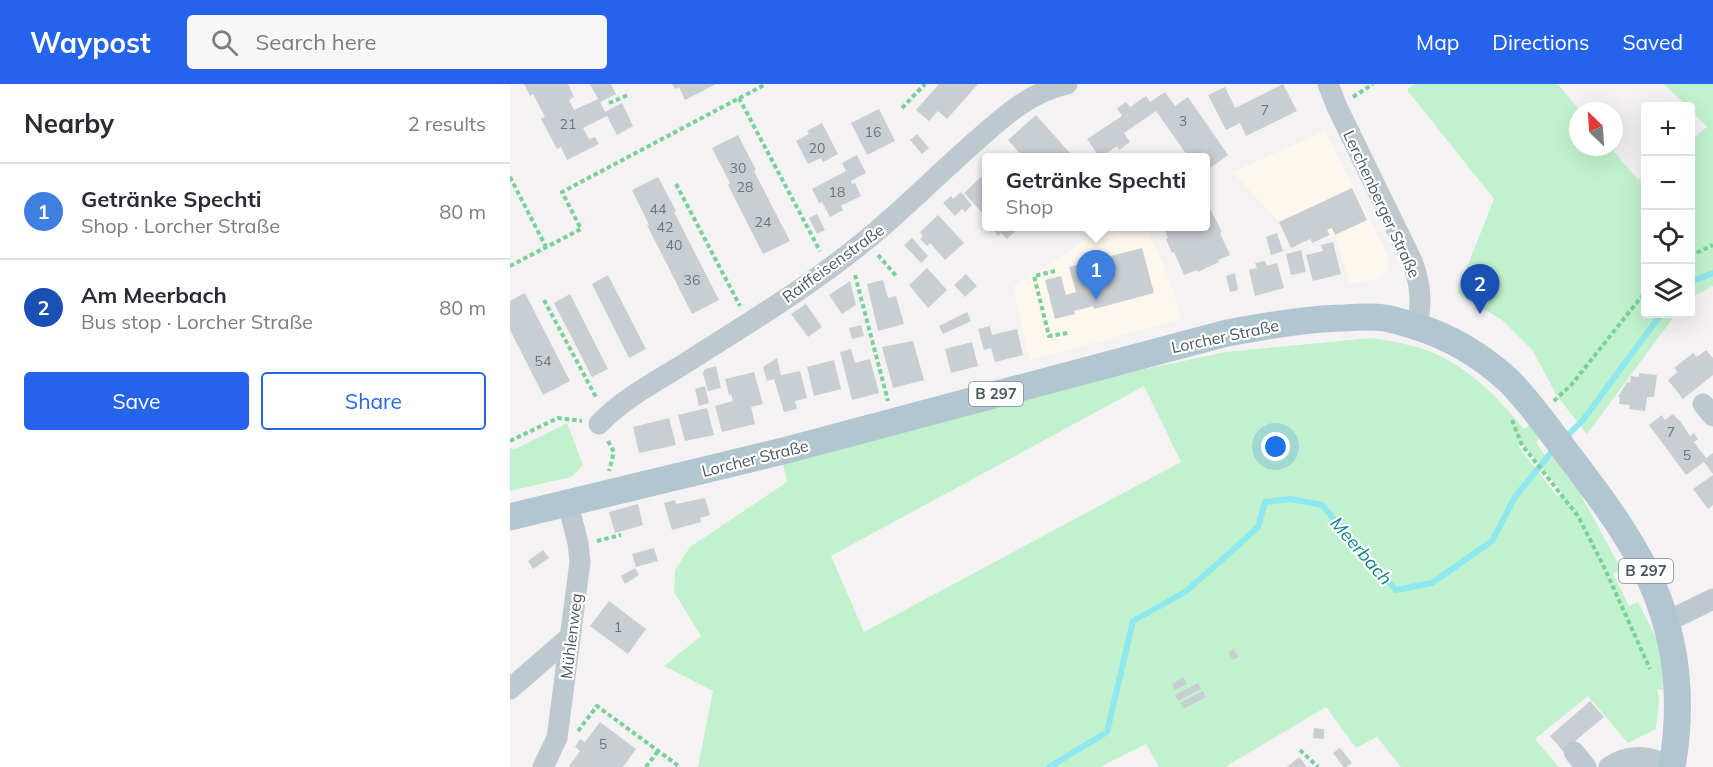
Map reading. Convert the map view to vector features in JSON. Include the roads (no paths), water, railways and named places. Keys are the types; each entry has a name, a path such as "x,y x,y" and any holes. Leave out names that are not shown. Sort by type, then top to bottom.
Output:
{"main road":[{"name":"Lorcher Straße","path":"510,517 894,422 1227,333 1320,318 1385,318 1455,341 1546,407 1580,470 1645,569 1662,607 1677,687 1677,730 1672,766"}],"street":[{"name":"Lerchenberger Straße","path":"1328,84 1412,261 1420,288 1421,308 1417,327"},
{"name":"Raiffeisenstraße","path":"602,420 634,396 830,268 1023,101 1058,85"},
{"name":"Mühlenweg","path":"543,767 557,738 580,562 578,543 568,504"},
{"path":"1666,622 1713,599"},
{"path":"510,689 570,637"},
{"path":"1609,767 1630,758 1649,757 1672,766"}],"waterway":[{"name":"Meerbach","path":"1695,280 1713,273"},
{"name":"Meerbach","path":"1564,439 1583,420 1658,318"},
{"name":"Meerbach","path":"1049,767 1107,732 1133,621 1185,592 1223,559 1258,527 1265,502 1290,499 1322,505 1396,590 1432,583 1492,541 1515,497 1555,448"}],"place":[{"name":"Getränke Spechti","path":"1096,300"},
{"name":"Am Meerbach","path":"1480,314"}]}
